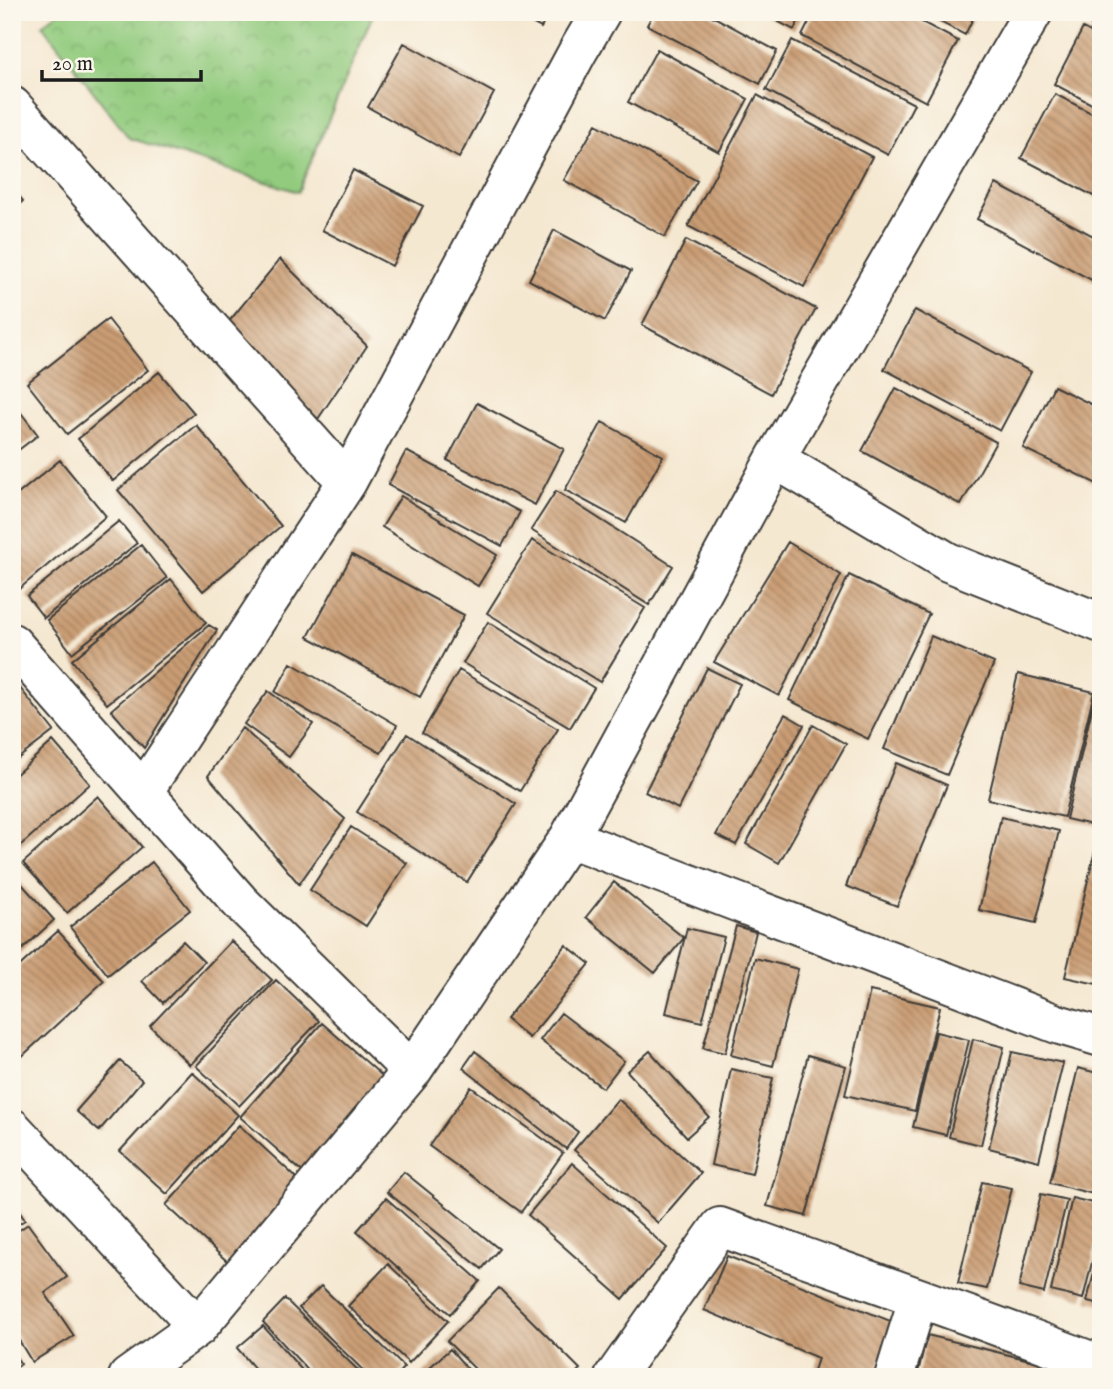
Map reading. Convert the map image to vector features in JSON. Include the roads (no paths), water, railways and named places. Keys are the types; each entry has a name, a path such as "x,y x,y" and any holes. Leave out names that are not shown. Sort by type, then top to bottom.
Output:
{"street":[{"path":"143,792 347,482 571,63 601,12"},
{"path":"128,1377 198,1327 412,1071 569,838 775,459 1032,12"},
{"path":"12,106 347,482"},
{"path":"775,459 948,562 1101,622"},
{"path":"12,643 240,902 412,1071"},
{"path":"569,838 1057,1024 1101,1037"},
{"path":"12,1128 198,1327"},
{"path":"614,1377 720,1227 918,1299 999,1325 1101,1365"},
{"path":"894,1377 918,1299"}]}
